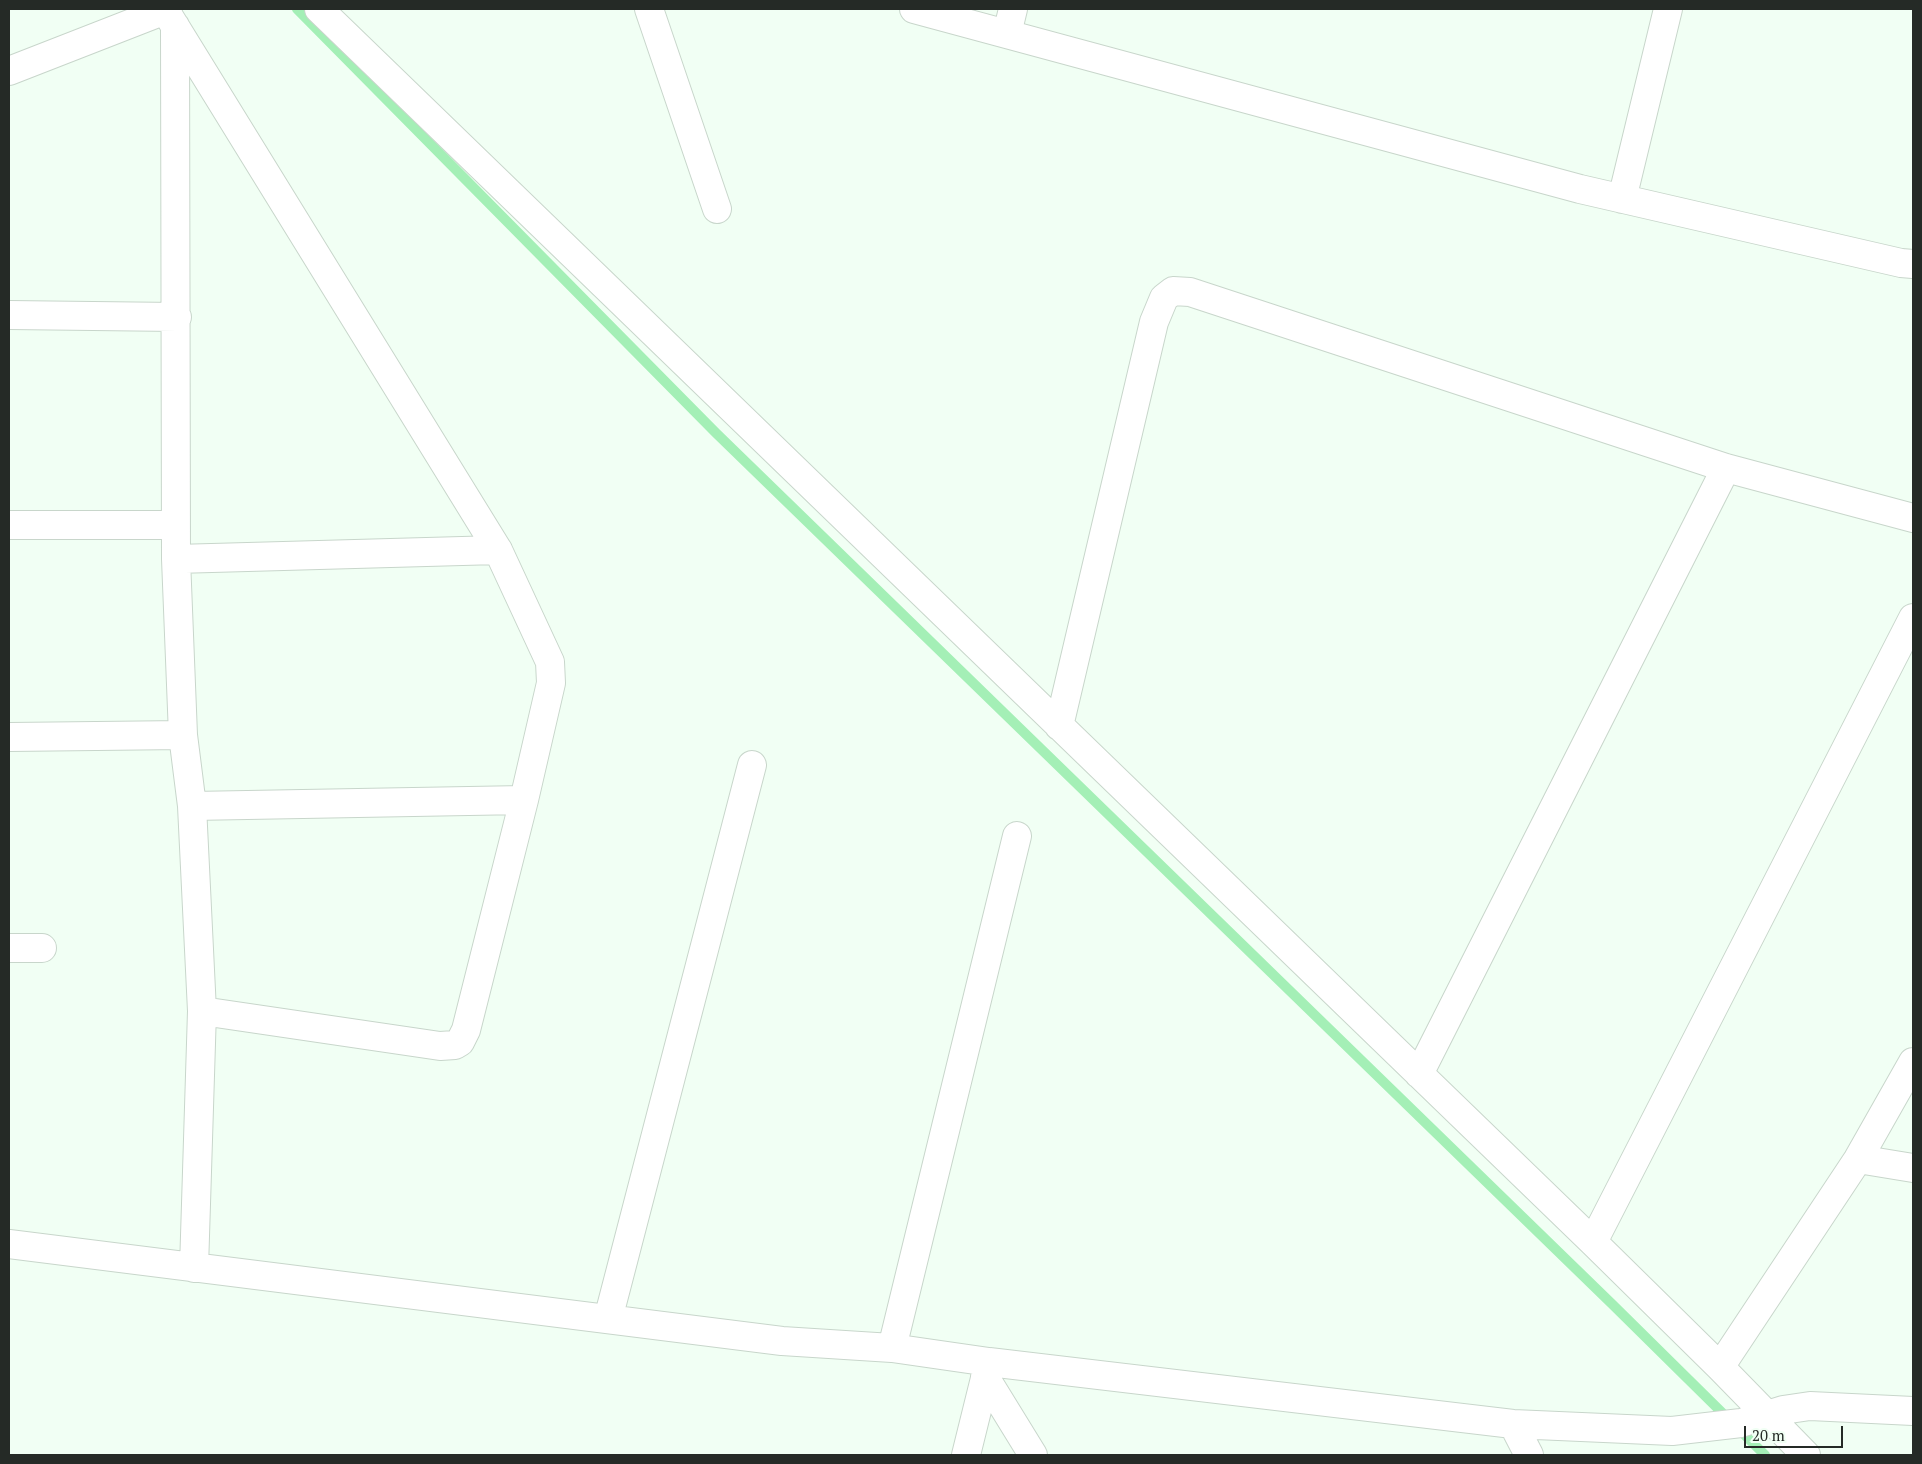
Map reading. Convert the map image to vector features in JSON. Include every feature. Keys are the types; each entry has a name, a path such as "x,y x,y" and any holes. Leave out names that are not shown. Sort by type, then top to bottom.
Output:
{"street":[{"path":"319,9 1593,1242 1806,1455"},
{"path":"650,9 716,209"},
{"path":"914,9 1010,21 1622,199 1901,263 1913,264"},
{"path":"1622,199 1668,9"},
{"path":"9,71 169,15"},
{"path":"169,15 177,317 176,559 183,735 192,806 202,1011 194,1268"},
{"path":"169,15 498,550 550,662 550,683 524,800 466,1030 460,1042 455,1045 440,1046 202,1011"},
{"path":"1059,726 1154,322 1164,298 1173,291 1190,292 1726,468 1913,518"},
{"path":"9,315 177,317"},
{"path":"1419,1074 1726,468"},
{"path":"9,525 175,526"},
{"path":"176,559 498,550"},
{"path":"1593,1242 1913,618"},
{"path":"9,737 183,735"},
{"path":"608,1319 752,765"},
{"path":"192,806 524,800"},
{"path":"892,1348 1017,836"},
{"path":"9,948 42,948"},
{"path":"1720,1367 1858,1159 1913,1062"},
{"path":"1858,1159 1913,1168"},
{"path":"9,1244 782,1341 892,1348 987,1370 1513,1424 1672,1430 1741,1423 1783,1410 1810,1406 1913,1411"},
{"path":"966,1455 987,1370"},
{"path":"987,1370 1033,1455"},
{"path":"1513,1424 1529,1455"}],"waterway":[{"path":"297,9 716,433 1765,1455"}]}
